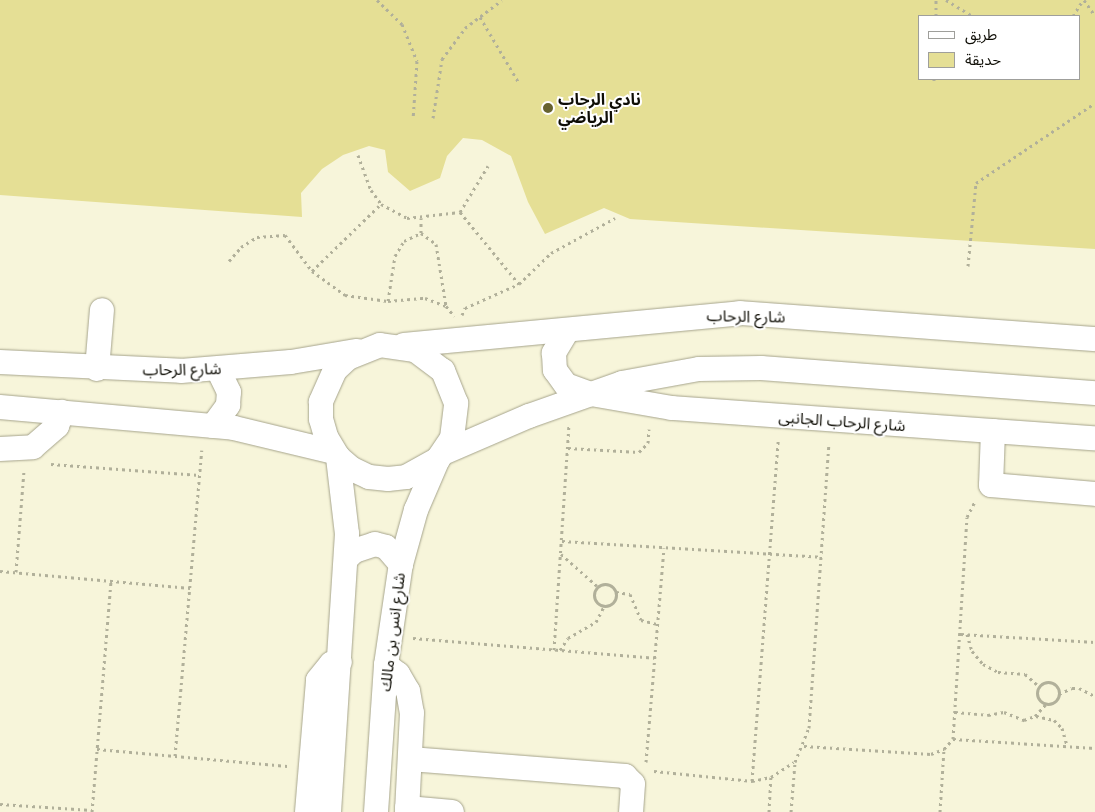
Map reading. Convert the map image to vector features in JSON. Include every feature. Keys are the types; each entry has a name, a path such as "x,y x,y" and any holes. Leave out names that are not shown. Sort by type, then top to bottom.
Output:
{"street":[{"path":"98,369 102,310"},
{"name":"شارع الرحاب","path":"398,345 568,331 740,313 1095,339"},
{"name":"شارع الرحاب الجانبى","path":"568,331 554,353 555,370 566,385 581,398 651,406 1095,438"},
{"path":"330,812 346,559 346,508 336,454 321,420 321,402 335,370 363,349 380,345 398,345 430,358 452,386 456,421 440,456"},
{"name":"شارع الرحاب","path":"0,362 98,369 218,369 291,362 363,349"},
{"path":"0,407 209,425 274,436 336,454 352,469 369,477 388,479 406,477 440,456 622,383 684,371 761,368 1095,393"},
{"path":"209,425 228,405 229,392 218,369"},
{"path":"0,449 25,455 46,438 57,426 62,412"},
{"path":"993,431 991,485 1095,494"},
{"name":"شارع انس بن مالك","path":"376,812 386,665 401,564 416,510 440,456"},
{"path":"346,559 354,550 375,544 386,547 401,564"},
{"path":"307,812 318,680 330,664 340,662"},
{"path":"386,665 398,674 408,691 412,713 407,810 452,812"},
{"path":"410,759 626,776 633,784 632,812"}],"path":[{"path":"377,0 402,24 417,61 413,119"},
{"path":"433,118 442,59 465,28 502,0"},
{"path":"936,0 936,15"},
{"path":"946,0 971,15"},
{"path":"1074,15 1083,0 1095,16"},
{"path":"480,17 519,83"},
{"path":"968,266 976,184 1095,103"},
{"path":"358,155 371,190 381,204 407,218 422,218 460,212 488,166"},
{"path":"312,271 381,204"},
{"path":"460,212 519,284"},
{"path":"421,233 422,218"},
{"path":"229,261 241,247 257,237 285,235 312,271 344,295 388,301 425,298 446,306 460,322 465,308 519,284 551,253 615,218"},
{"path":"388,301 394,256 404,240 421,233"},
{"path":"421,233 436,244 446,306"},
{"path":"554,650 568,448 581,398"},
{"path":"568,448 639,452 648,443 651,406"},
{"path":"752,781 780,416"},
{"path":"791,812 795,762 804,746 809,728 831,420"},
{"path":"175,756 200,475 209,425"},
{"path":"16,572 25,455 200,475"},
{"path":"804,746 931,754 944,749 953,739 967,517 972,504 991,485"},
{"path":"562,541 821,557"},
{"path":"664,548 645,770 752,781 771,777 795,762"},
{"path":"561,554 597,586"},
{"path":"0,571 190,588"},
{"path":"0,804 92,811 111,580"},
{"path":"597,586 608,584 616,592 630,594 641,620 657,624"},
{"path":"597,586 596,601 604,606"},
{"path":"560,650 568,638 596,622 604,606 614,602 616,592"},
{"path":"961,634 1095,642"},
{"path":"967,634 972,650 983,664 998,672 1026,674 1039,686"},
{"path":"390,636 654,658"},
{"path":"1039,686 1049,682 1058,689 1059,695"},
{"path":"1039,686 1037,698 1046,704 1052,704 1059,695 1072,688 1079,688 1095,696"},
{"path":"1035,716 1046,704"},
{"path":"955,712 988,715 1004,712 1024,720 1035,716 1045,716 1058,724 1066,736 1067,746"},
{"path":"953,739 1095,748"},
{"path":"97,749 310,768"},
{"path":"940,812 944,749"},
{"path":"769,812 771,777"}],"green space":[{"name":"نادي الرحاب الرياضي","path":"0,0 1095,0 1095,249 630,219 604,208 545,234 528,202 511,156 482,140 463,138 447,156 440,178 410,191 388,172 385,150 369,146 343,155 322,169 301,193 302,217 0,195"}],"place":[{"name":"نادي الرحاب الرياضي","path":"548,108"}]}
